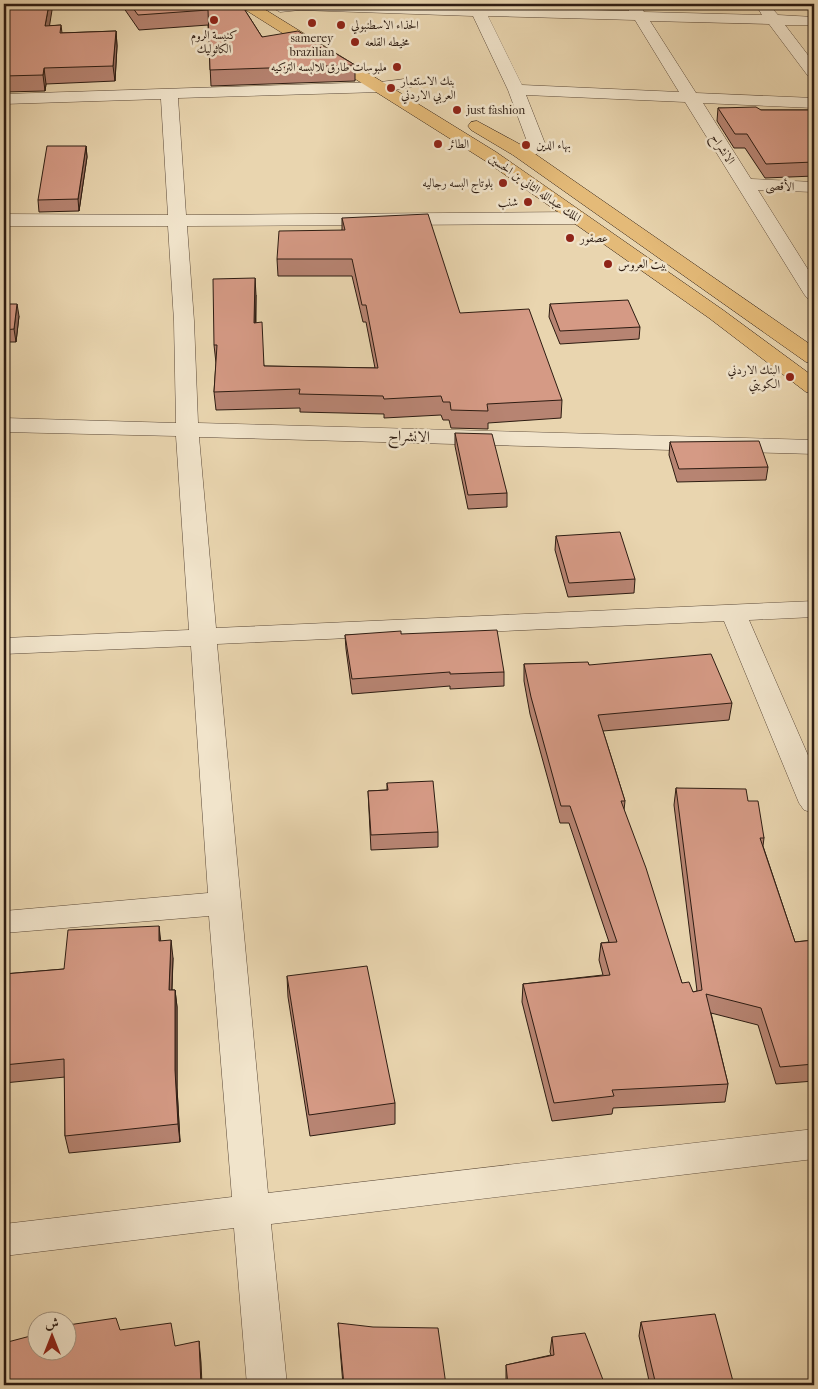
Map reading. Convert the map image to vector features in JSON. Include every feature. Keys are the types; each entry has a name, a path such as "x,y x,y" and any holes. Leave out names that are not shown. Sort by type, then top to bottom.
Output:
{"main road":[{"name":"الملك عبدالله الثاني بن الحسين","path":"246,4 490,156 716,314 814,387"},
{"path":"277,6 447,108"},
{"name":"الملك عبدالله الثاني بن الحسين","path":"463,118 519,151 814,357"}],"street":[{"path":"762,4 814,72"},
{"path":"277,6 635,9 774,20 814,21"},
{"path":"477,8 516,90 537,146 530,151 519,151"},
{"name":"الانشراح","path":"635,9 814,294"},
{"path":"4,99 380,87 406,84"},
{"path":"516,90 814,103"},
{"path":"169,94 184,321 187,430 205,638 224,903 267,1385"},
{"name":"الأقصى","path":"746,184 814,187"},
{"path":"4,220 578,218"},
{"name":"الانشراح","path":"4,425 814,447"},
{"path":"4,646 814,609"},
{"path":"734,614 814,802"},
{"path":"4,922 224,903"},
{"path":"4,1240 252,1213 814,1144"}],"building":[{"path":"4,4 49,4 45,26 61,25 60,33 116,31 113,66 44,68 43,75 4,76"},
{"path":"130,4 241,4 262,37 298,31 355,65 210,70 208,10 138,15"},
{"path":"756,107 761,110 814,110 814,162 766,164 747,134 735,134 718,108"},
{"path":"47,146 86,146 78,199 38,200"},
{"path":"428,214 460,313 529,309 562,400 487,404 488,411 451,410 450,402 443,402 441,396 384,399 383,396 299,394 300,389 214,392 217,345 214,345 213,279 255,278 254,323 262,322 264,366 378,368 366,305 362,305 352,259 277,259 279,231 345,230 342,218"},
{"path":"628,300 640,327 560,331 550,304"},
{"path":"4,304 17,304 14,329 4,330"},
{"path":"455,433 492,434 507,493 468,495"},
{"path":"759,441 768,467 679,469 670,442"},
{"path":"620,532 635,579 569,583 556,536"},
{"path":"497,630 504,672 450,674 450,672 352,679 345,635 401,631 401,634"},
{"path":"711,654 732,703 598,715 625,801 621,801 646,868 682,983 689,982 693,992 702,990 676,788 746,789 748,801 758,801 764,838 760,838 795,942 814,940 814,1064 780,1067 761,1008 706,994 728,1084 612,1090 614,1096 554,1103 523,984 610,975 601,943 617,942 570,806 561,806 531,697 524,664 588,662 589,665"},
{"path":"433,781 438,832 371,835 368,791 388,790 387,783"},
{"path":"159,926 159,941 171,940 169,990 175,990 175,1070 178,1124 65,1136 64,1059 4,1065 4,974 64,969 68,930"},
{"path":"367,966 395,1103 309,1115 287,976"},
{"path":"715,1314 734,1385 656,1385 641,1322"},
{"path":"116,1318 120,1330 171,1323 175,1346 199,1341 201,1385 4,1385 4,1343 28,1337 28,1362 78,1362 78,1324"},
{"path":"338,1323 373,1327 438,1328 446,1385 344,1385"},
{"path":"585,1333 605,1385 508,1385 506,1365 554,1355 552,1337"}],"place":[{"name":"كنيسة الروم الكاثوليك","path":"214,20"},
{"name":"samerey brazilian","path":"312,23"},
{"name":"الحذاء الاسطنبولي","path":"341,25"},
{"name":"مخيطه القلعه","path":"355,42"},
{"name":"ملبوسات طارق للالبسه التركيه","path":"397,67"},
{"name":"بنك الاستثمار العربي الاردني","path":"391,88"},
{"name":"just fashion","path":"457,110"},
{"name":"الطائر","path":"438,144"},
{"name":"بهاء الدين","path":"526,145"},
{"name":"بلوتاج البسه رجاليه","path":"503,183"},
{"name":"شنب","path":"528,202"},
{"name":"عصفور","path":"570,238"},
{"name":"بيت العروس","path":"608,264"},
{"name":"البنك الاردني الكويتي","path":"790,377"}]}
